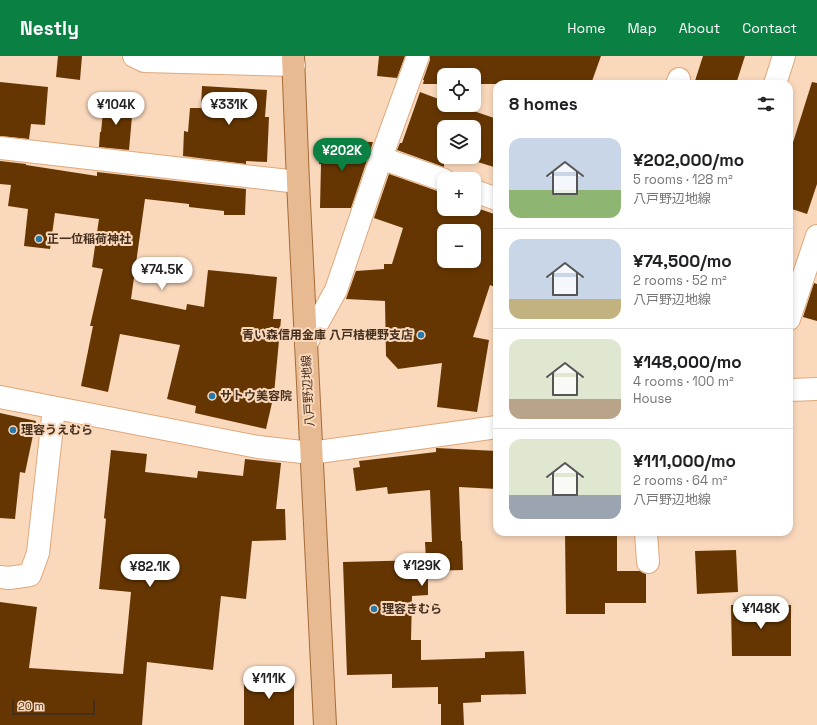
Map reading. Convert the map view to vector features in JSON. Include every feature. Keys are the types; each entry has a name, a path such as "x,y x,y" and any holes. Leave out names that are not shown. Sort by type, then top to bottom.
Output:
{"main road":[{"name":"八戸野辺地線","path":"293,61 325,725"}],"street":[{"path":"134,56 144,61 293,61"},
{"path":"306,344 336,290 380,158 418,56"},
{"path":"776,80 784,56"},
{"path":"0,148 298,182"},
{"path":"380,158 437,178"},
{"path":"481,193 493,198"},
{"path":"793,306 817,236"},
{"path":"793,390 817,389"},
{"path":"0,397 258,446 311,453 493,428"},
{"path":"0,577 9,578 30,575 38,553 54,408"},
{"path":"646,536 648,562"}],"building":[{"path":"58,56 82,56 80,80 56,77"},
{"path":"379,56 405,56 397,78 377,76"},
{"path":"430,56 601,56 592,80 493,80 493,84 481,84 481,68 437,68 437,84 423,84"},
{"path":"703,56 745,56 737,80 695,80"},
{"path":"0,82 48,87 45,125 31,124 29,139 0,136"},
{"path":"812,82 817,83 817,184 807,214 793,209 793,142"},
{"path":"202,86 267,90 265,117 269,117 267,162 246,161 246,164 183,156 184,131 188,132 190,108 201,108"},
{"path":"420,92 437,98 437,112 476,112 493,118 493,167 481,163 481,120 437,120 437,164 444,164 444,167 397,150 400,143 402,143"},
{"path":"104,102 133,105 129,150 99,147"},
{"path":"320,141 373,142 351,208 320,208"},
{"path":"0,161 97,176 97,172 246,189 245,215 224,215 224,211 189,207 189,204 145,199 131,299 186,310 187,304 204,307 208,270 277,277 273,319 281,319 274,394 266,429 195,413 196,406 167,399 180,345 120,334 108,392 81,386 93,326 90,326 103,269 92,267 99,219 55,213 50,249 24,246 28,209 8,206 11,185 0,184"},
{"path":"389,174 437,191 437,216 481,216 481,209 493,214 493,286 490,285 473,337 489,340 477,412 437,407 442,363 398,369 386,356 385,301 346,299 356,271 384,269 384,264 392,264 403,228 374,218"},
{"path":"814,283 817,284 817,321 803,317"},
{"path":"0,413 36,421 25,473 20,472 15,519 0,518"},
{"path":"436,448 493,451 493,489 459,487 463,570 428,571 428,595 412,596 411,640 421,640 421,660 485,658 485,652 524,651 526,694 481,695 481,702 463,703 464,725 441,725 441,704 438,704 438,687 392,688 392,674 347,675 343,562 426,560 425,542 432,542 430,490 388,494 387,487 356,491 353,468 360,467 359,461 436,452"},
{"path":"111,450 147,454 145,472 197,478 198,471 243,476 245,459 281,463 276,509 285,509 286,540 252,541 246,599 221,596 213,670 147,662 142,725 0,725 0,602 37,607 29,668 123,674 131,592 99,589"},
{"path":"565,536 617,536 617,571 640,571 646,574 646,603 605,603 605,614 566,614"},
{"path":"736,550 738,592 697,594 695,551"},
{"path":"731,605 791,605 791,656 732,656"},
{"path":"244,675 294,675 294,725 244,725"}],"place":[{"name":"正一位稲荷神社","path":"39,239"},
{"name":"青い森信用金庫 八戸桔梗野支店","path":"421,335"},
{"name":"サトウ美容院","path":"212,396"},
{"name":"理容うえむら","path":"13,430"},
{"name":"理容きむら","path":"374,609"}]}
